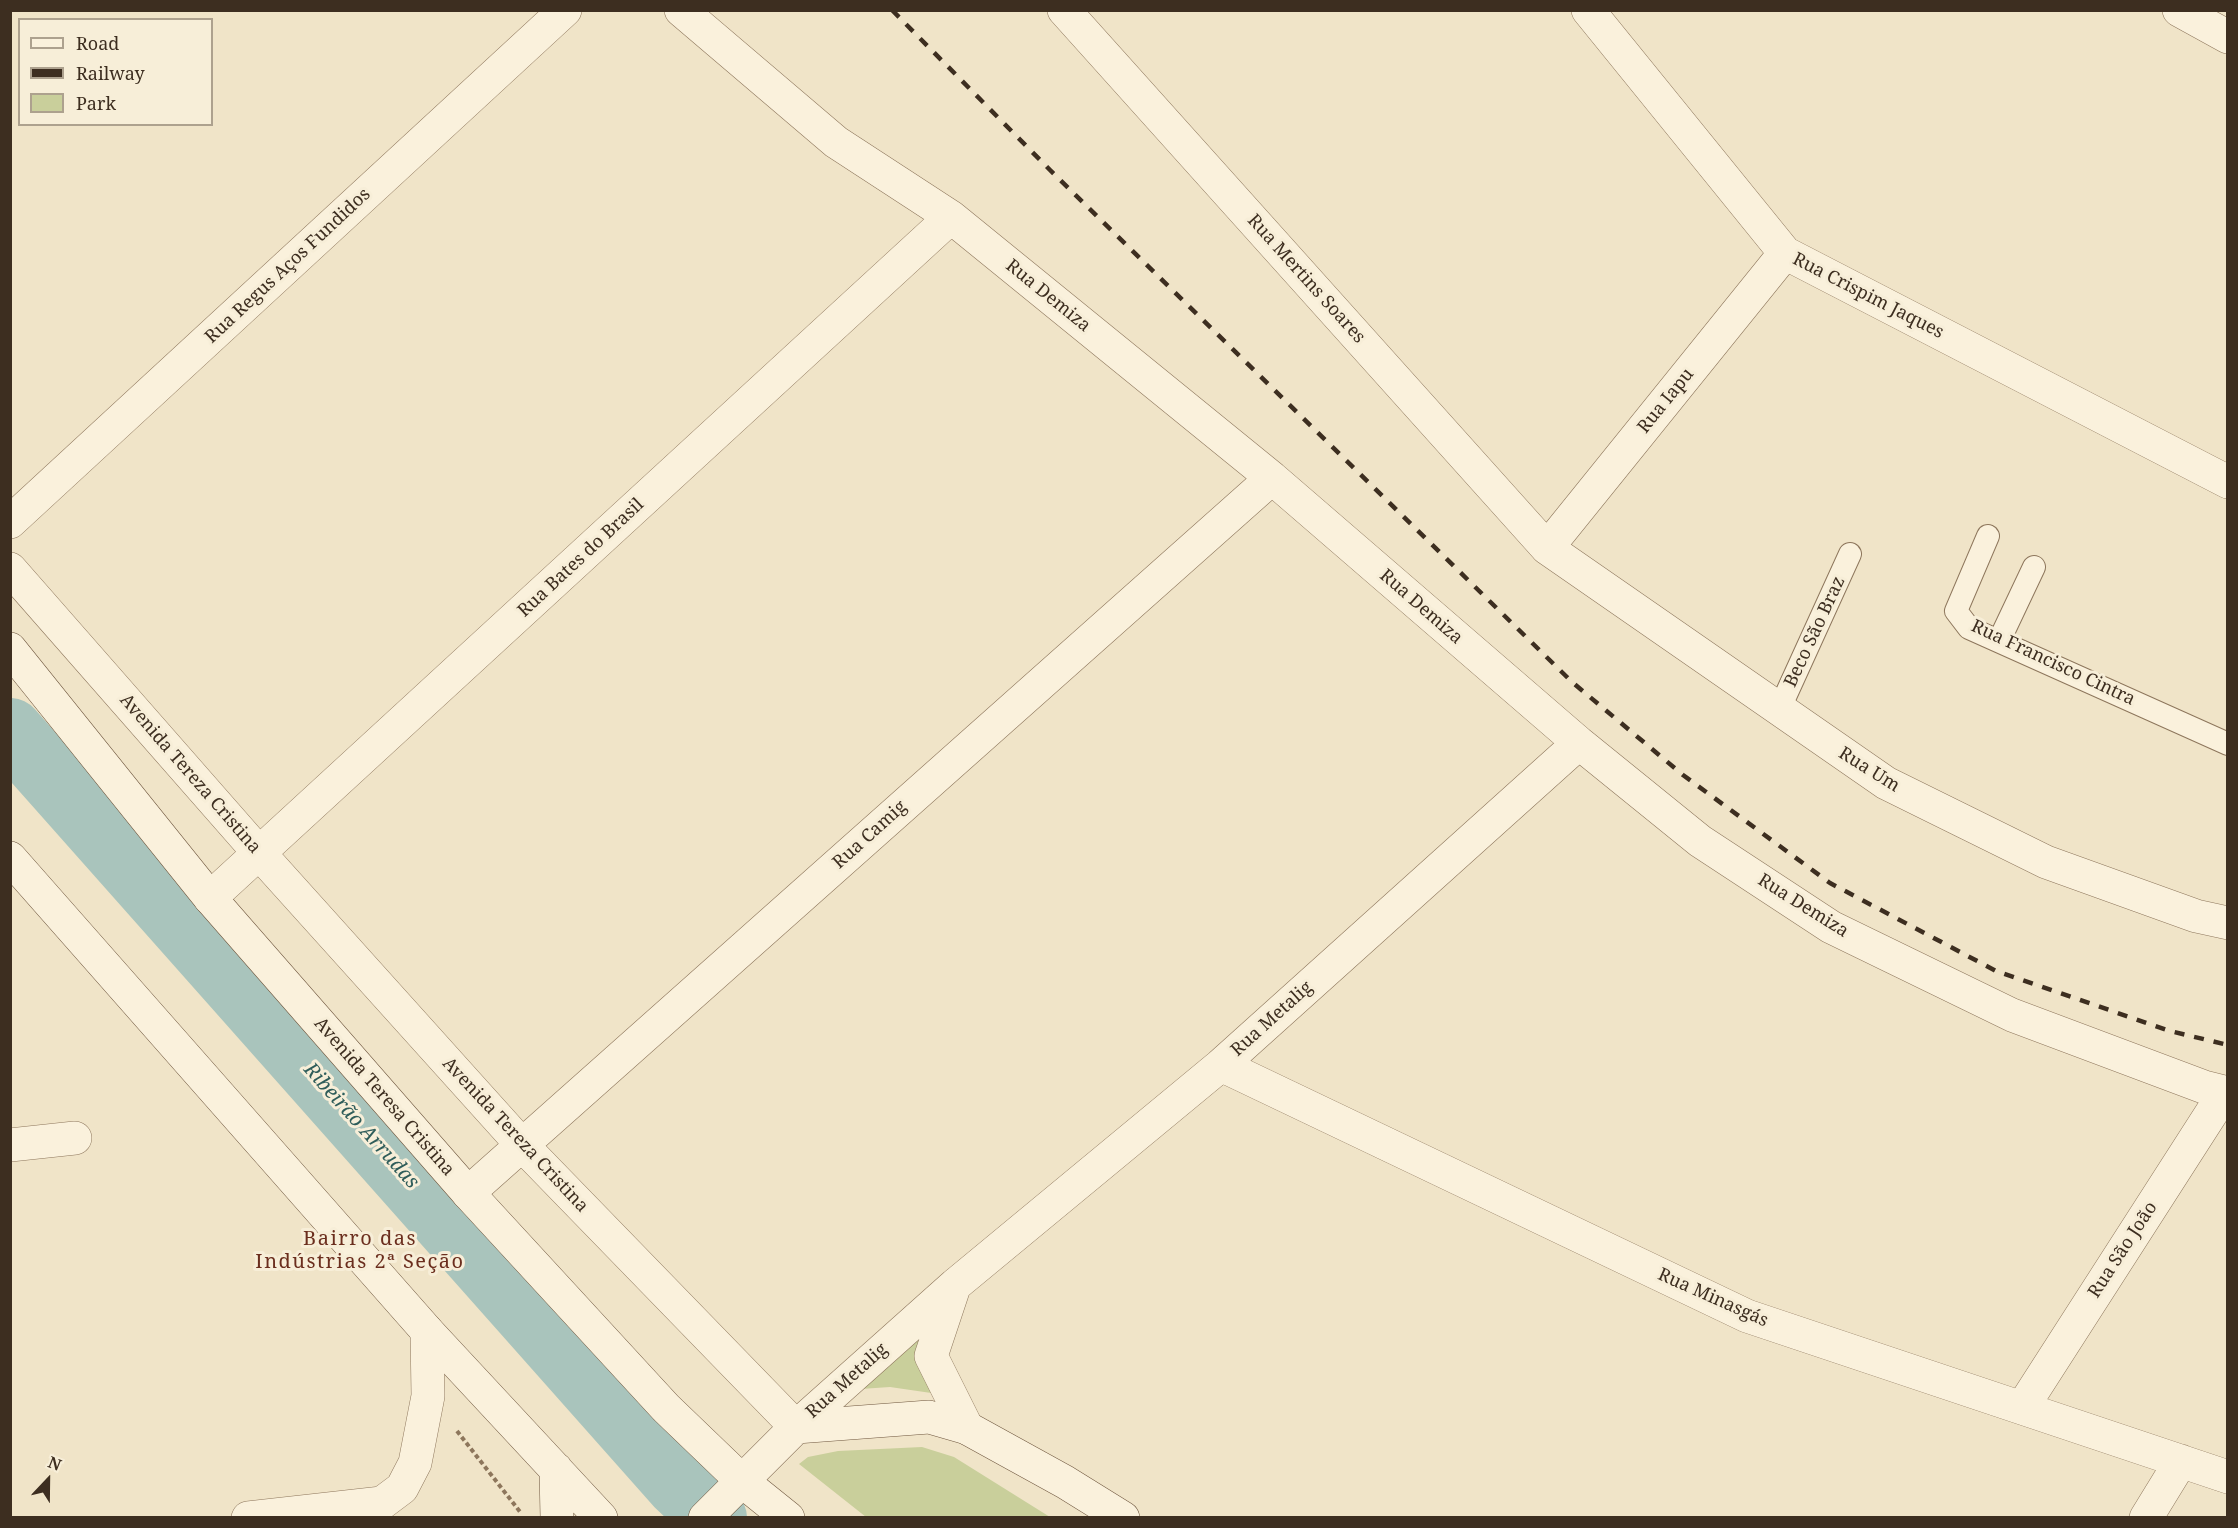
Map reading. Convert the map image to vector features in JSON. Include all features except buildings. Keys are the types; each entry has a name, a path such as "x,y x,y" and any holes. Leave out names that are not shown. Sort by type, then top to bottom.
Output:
{"street":[{"name":"Rua Regus Aços Fundidos","path":"10,522 565,10"},
{"name":"Rua Demiza","path":"681,10 836,142 951,217 1272,478 1579,743 1700,841 1831,927 2012,1015 2204,1087 2226,1093"},
{"name":"Rua Mertins Soares","path":"1064,10 1547,548"},
{"name":"Rua Crispim Jaques","path":"1588,10 1785,253 2228,482"},
{"path":"2179,10 2228,37"},
{"name":"Rua Bates do Brasil","path":"210,898 951,217"},
{"name":"Rua Iapu","path":"1547,548 1785,253"},
{"name":"Rua Camig","path":"468,1193 1272,478"},
{"name":"Rua Um","path":"1547,548 1886,783 2046,862 2196,916 2228,923"},
{"name":"Avenida Tereza Cristina","path":"10,569 260,854 522,1145 796,1427"},
{"name":"Avenida Teresa Cristina","path":"10,649 210,898 468,1193 666,1408 741,1482 788,1518"},
{"name":"Rua Metalig","path":"705,1518 796,1427 955,1285 1221,1065 1579,743"},
{"path":"10,858 427,1331 602,1518"},
{"name":"Rua Minasgás","path":"1221,1065 1747,1316 2228,1477"},
{"name":"Rua São João","path":"2022,1408 2226,1093"},
{"path":"10,1145 75,1138"},
{"path":"955,1285 931,1356 967,1428"},
{"path":"248,1518 382,1503 402,1488 415,1463 428,1396 427,1331"},
{"path":"796,1427 929,1417 967,1428 1065,1482 1123,1518"},
{"path":"2146,1518 2181,1461"},
{"path":"556,1469 557,1518"}],"lane":[{"name":"Rua Francisco Cintra","path":"1988,536 1956,611 1969,628 2228,744"},
{"name":"Beco São Braz","path":"1779,710 1850,554"},
{"path":"1999,641 2034,567"}],"path":[{"path":"428,1396 512,1499 524,1518"}],"green space":[{"path":"929,1320 938,1394 890,1387 846,1390"},
{"path":"922,1447 954,1457 1050,1517 866,1517 799,1464 808,1457 838,1451"}],"waterway":[{"name":"Ribeirão Arrudas","path":"10,731 679,1485 714,1518"}],"railway":[{"path":"892,10 1050,170 1572,682 1683,775 1830,883 1996,971 2170,1031 2228,1045"}],"district":[{"name":"Bairro das Indústrias 2ª Seção","path":"360,1250"}]}
